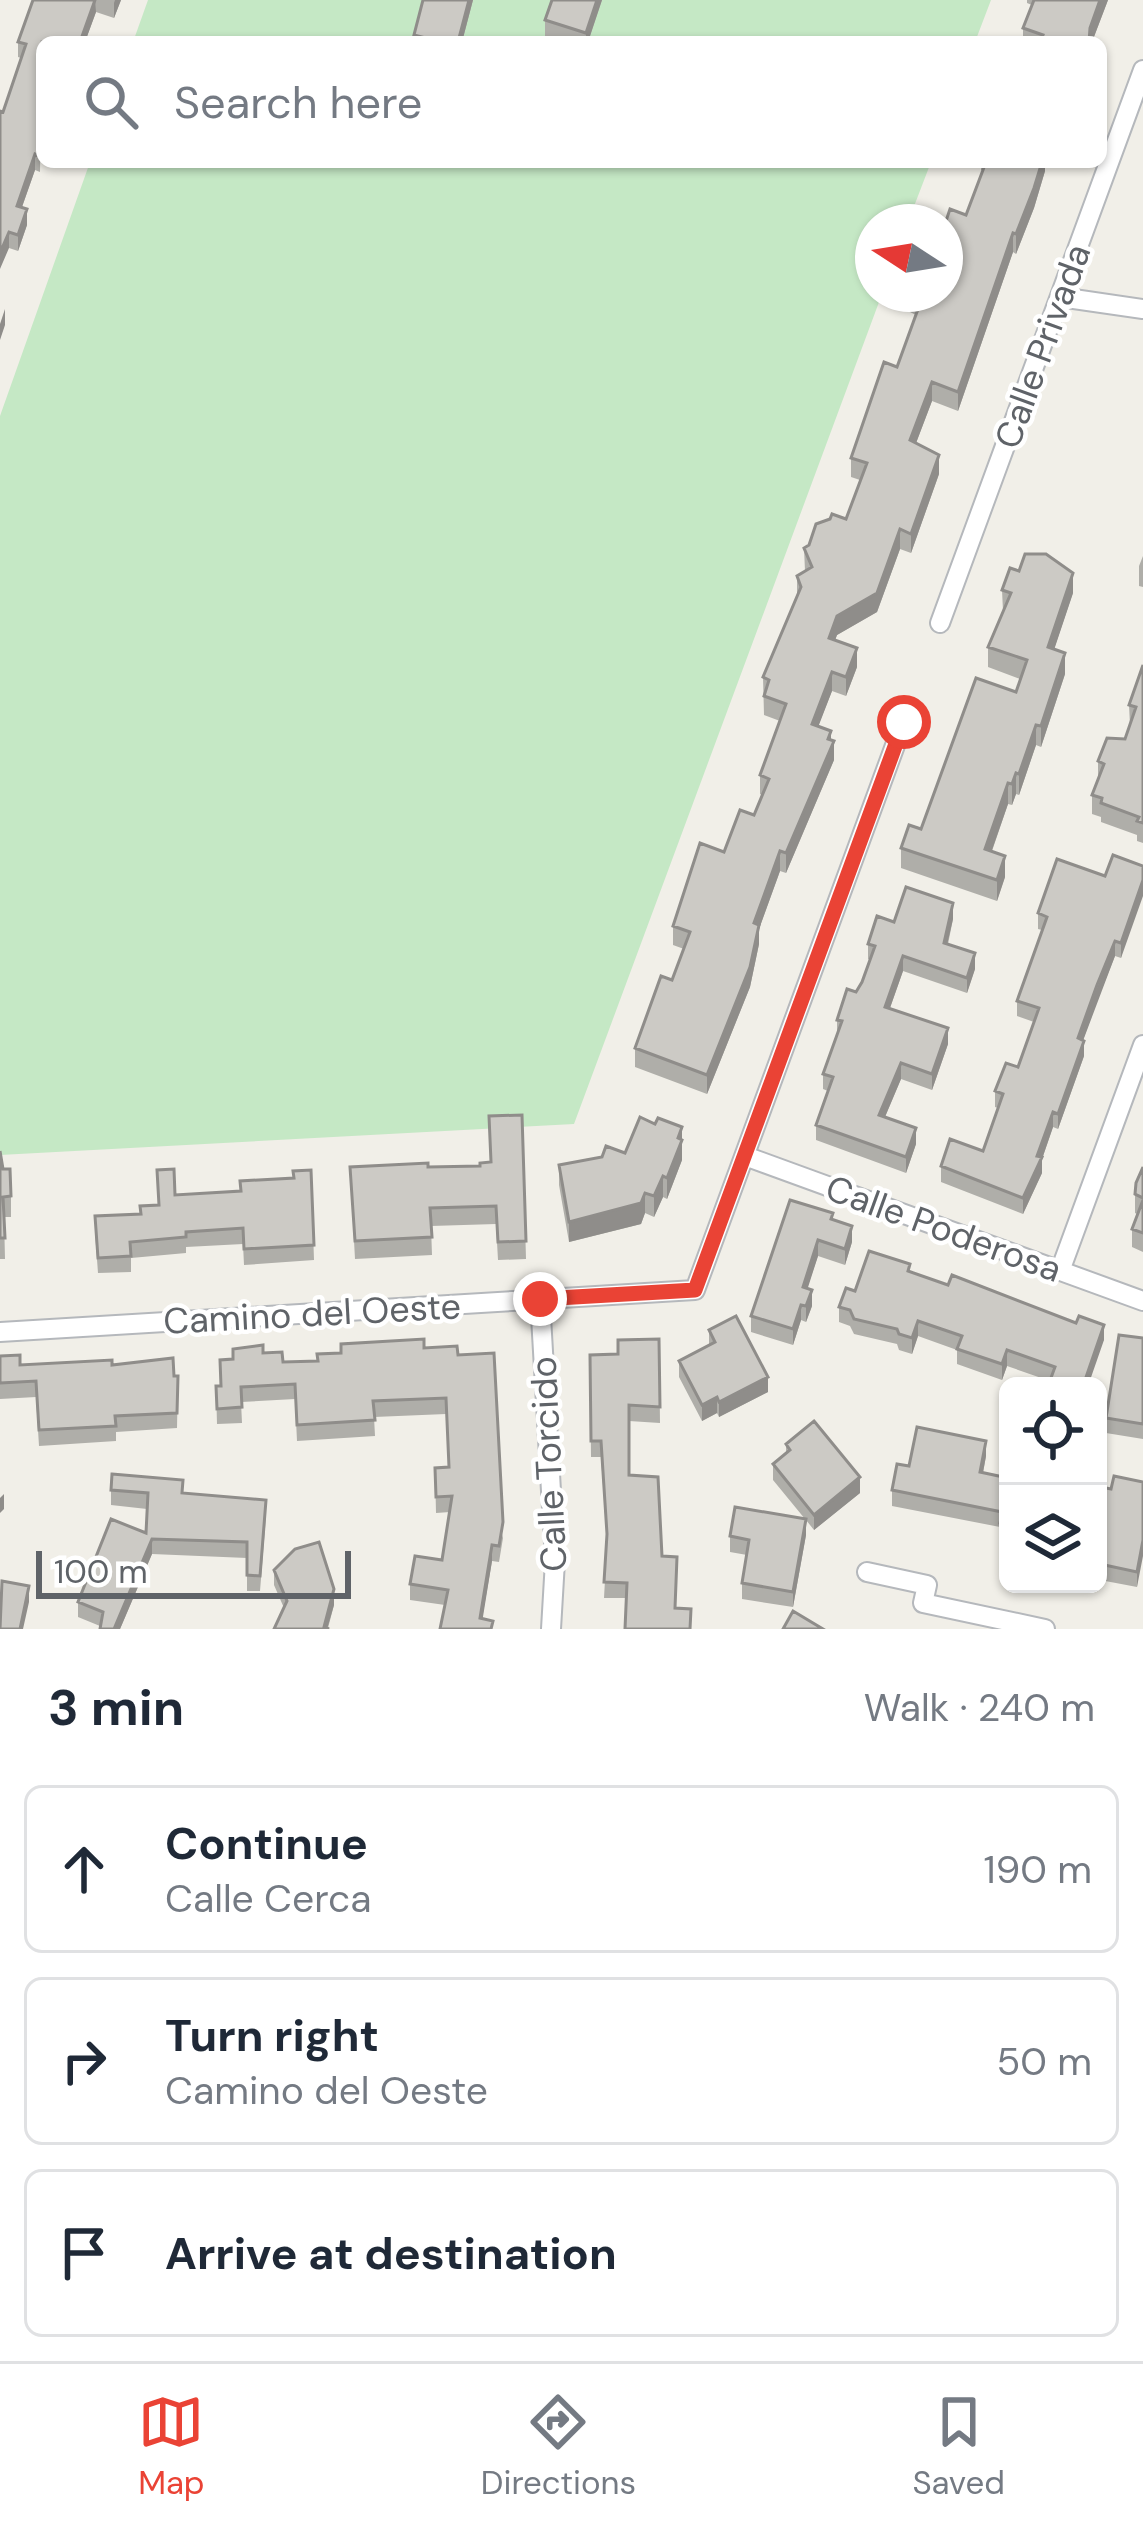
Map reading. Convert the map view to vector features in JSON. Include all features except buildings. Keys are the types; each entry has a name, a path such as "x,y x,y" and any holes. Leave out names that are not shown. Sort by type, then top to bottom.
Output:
{"street":[{"name":"Calle Privada","path":"940,622 1143,70"},
{"path":"1060,297 1143,309"},
{"path":"745,1156 904,722"},
{"path":"1060,1271 1143,1045"},
{"name":"Calle Poderosa","path":"745,1156 1143,1301"},
{"name":"Camino del Oeste","path":"0,1332 695,1290 745,1156"},
{"name":"Calle Torcido","path":"540,1299 555,1561 551,1629"},
{"path":"867,1572 927,1585 923,1604 1045,1629"}],"green space":[{"path":"148,0 991,0 977,36 135,36"},
{"path":"88,168 929,168 915,204 855,204 855,312 875,312 574,1124 0,1155 0,416"}],"route":[{"path":"540,1299 695,1290 904,722"}]}
